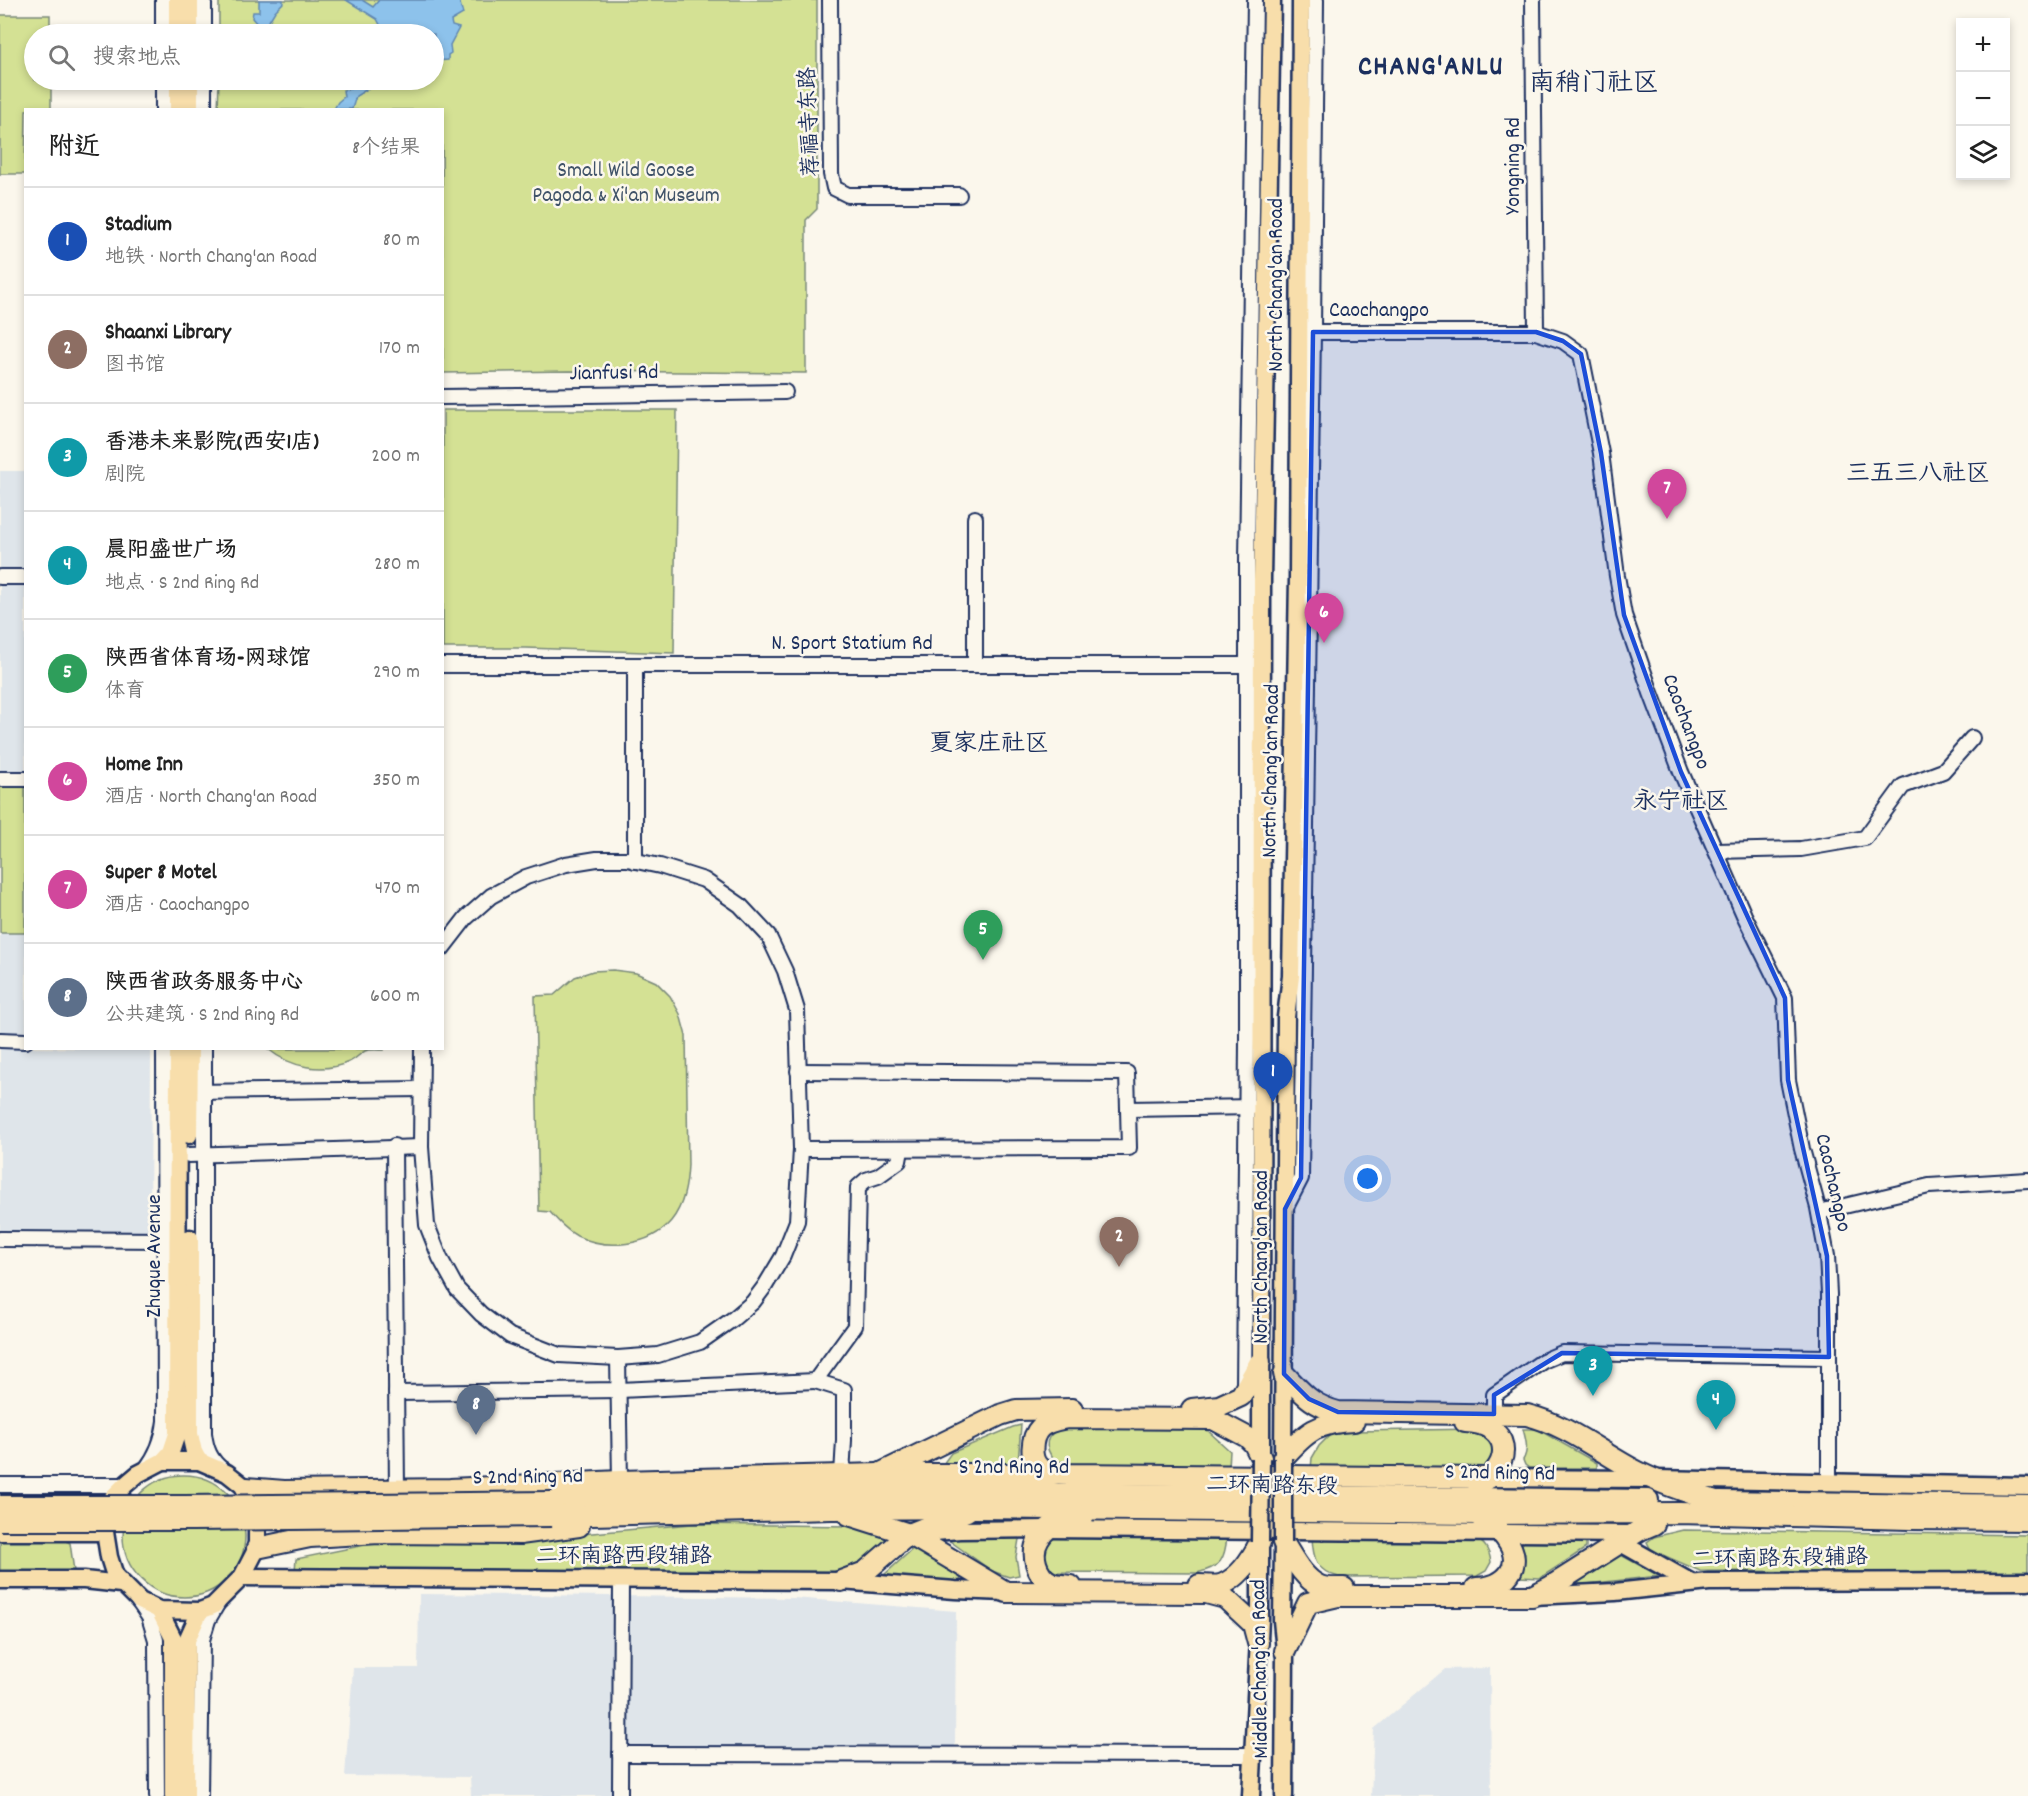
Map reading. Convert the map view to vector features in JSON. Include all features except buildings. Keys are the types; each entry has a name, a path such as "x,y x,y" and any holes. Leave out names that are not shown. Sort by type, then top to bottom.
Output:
{"highway":[{"path":"879,1474 1000,1415 1016,1410 1202,1409 1219,1406 1244,1392 1260,1362"},
{"path":"1284,1374 1309,1399 1321,1407 1338,1412 1527,1415 1547,1420 1654,1479 1677,1490 1716,1501"},
{"path":"1069,1474 1049,1472 1039,1467 1033,1457 1033,1442 1039,1429 1050,1422 1067,1418 1213,1419 1247,1437 1254,1444 1261,1458"},
{"path":"1283,1458 1303,1436 1318,1426 1338,1422 1476,1422 1487,1426 1502,1442 1504,1451 1502,1461 1489,1478 1467,1491 1448,1497"},
{"path":"879,1474 940,1492"},
{"path":"246,1488 284,1491 450,1489 620,1481 879,1474 1489,1478"},
{"path":"450,1489 727,1494"},
{"name":"S 2nd Ring Rd","path":"0,1520 192,1520 552,1509 727,1494 940,1492 2028,1505"},
{"name":"S 2nd Ring Rd","path":"0,1506 552,1509 680,1514 832,1509 975,1508"},
{"path":"841,1581 865,1572 909,1534 975,1508"},
{"name":"二环南路东段","path":"975,1508 1481,1516 1679,1513 1761,1515"},
{"path":"832,1509 909,1534 1006,1592 1206,1593 1225,1598 1253,1624 1258,1643"},
{"path":"1108,1509 1063,1520 1048,1529 1038,1539 1034,1554 1038,1572 1052,1583 1070,1586 1222,1585 1247,1564 1260,1542"},
{"path":"256,1548 310,1537 379,1533 520,1534 680,1514"},
{"path":"1718,1524 1761,1515 2028,1520"},
{"path":"1283,1542 1308,1577 1320,1586 1481,1588 1503,1582 1513,1568 1512,1549 1501,1533 1481,1516"},
{"path":"1481,1516 1654,1524 2028,1529"},
{"path":"1285,1651 1308,1603 1322,1598 1338,1596 1532,1596 1550,1587 1620,1537 1654,1524"}],"main road":[{"path":"177,0 177,24"},
{"path":"190,0 190,24"},
{"name":"North Chang'an Road","path":"1260,1542 1260,1362 1254,1107 1255,665 1272,0"},
{"name":"North Chang'an Road","path":"1283,1542 1287,1017 1291,976 1306,332 1301,0"},
{"path":"178,90 178,108"},
{"path":"190,90 190,108"},
{"name":"Zhuque Avenue","path":"163,1461 171,1452 177,1434 172,1240 178,1050"},
{"name":"Zhuque Avenue","path":"190,1050 197,1092 197,1155 190,1434 194,1452 199,1461"},
{"path":"163,1461 199,1461 227,1473 246,1488 257,1511 256,1548 242,1577 213,1606 200,1611 159,1610 140,1601 115,1576 105,1532 107,1512 119,1491 144,1470 163,1461"},
{"path":"1489,1478 2028,1486"},
{"path":"0,1498 119,1491"},
{"path":"909,1534 960,1530 1048,1529 1501,1533 1620,1537 1692,1583"},
{"path":"0,1532 105,1532"},
{"name":"Middle Chang'an Road","path":"1251,1796 1260,1542"},
{"name":"Middle Chang'an Road","path":"1283,1542 1284,1796"},
{"name":"二环南路西段辅路","path":"242,1577 841,1581 1006,1592"},
{"path":"0,1580 84,1580 127,1589"},
{"name":"二环南路东段辅路","path":"1532,1596 1615,1592 1692,1583 2028,1581"},
{"path":"159,1610 173,1638 173,1796"},
{"path":"186,1796 187,1640 200,1611"}],"street":[{"path":"163,0 163,24"},
{"path":"204,0 204,24"},
{"name":"荐福寺东路","path":"830,0 831,174 834,188 848,195 959,195"},
{"path":"1255,0 1255,665"},
{"path":"1306,332 1316,0"},
{"name":"Yongning Rd","path":"1533,0 1536,332"},
{"path":"163,90 163,108"},
{"path":"204,90 204,108"},
{"name":"Caochangpo","path":"1306,332 1536,332 1563,341 1581,354 1601,453 1624,615 1678,762 1744,915 1785,998 1788,1080 1802,1149 1819,1212 1828,1275 1829,1483"},
{"name":"Jianfusi Rd","path":"444,397 785,392"},
{"path":"975,518 975,664"},
{"path":"0,578 24,577"},
{"name":"N. Sport Statium Rd","path":"444,665 1255,665"},
{"path":"635,665 635,861"},
{"path":"1716,851 1801,849 1865,838 1903,786 1944,771 1972,738"},
{"path":"0,779 24,779"},
{"path":"422,1050 421,1147 427,1225 440,1258 457,1289 481,1314 510,1336 559,1355 618,1358 658,1355 700,1342 753,1302 765,1286 783,1256 797,1221 801,1149 797,1010 785,971 768,935 740,905 704,880 660,866 635,861 597,859 566,864 526,877 491,896 465,918 444,946"},
{"path":"0,1040 24,1041"},
{"path":"144,1470 156,1454 164,1433 172,1240 165,1050"},
{"path":"204,1050 197,1092 421,1089"},
{"path":"798,1071 1127,1073 1129,1148 801,1149"},
{"path":"1128,1109 1254,1107 1244,1392"},
{"path":"227,1473 211,1458 206,1448 204,1433 197,1155 394,1146 421,1147"},
{"path":"394,1146 397,1490"},
{"path":"815,1381 855,1326 858,1186 866,1180 879,1176 899,1161 901,1150"},
{"path":"1819,1212 1929,1186 2028,1180"},
{"path":"0,1239 172,1240"},
{"path":"1494,1414 1494,1395 1543,1361 1562,1353 1829,1357"},
{"path":"618,1358 620,1481"},
{"path":"396,1393 620,1390 815,1381 844,1390 842,1475"},
{"path":"0,1485 119,1491"},
{"path":"620,1796 621,1580"},
{"path":"127,1589 149,1617 156,1640 156,1796"},
{"path":"200,1796 202,1640 208,1620 224,1596"},
{"path":"620,1754 1253,1755"}],"highlighted area":[{"path":"1313,332 1536,332 1563,341 1581,354 1601,453 1624,615 1681,772 1785,998 1788,1080 1827,1256 1829,1357 1562,1353 1494,1395 1494,1414 1338,1412 1309,1399 1284,1374 1285,1209 1301,1178"}],"shaded area":[{"path":"0,471 24,471 24,574 0,574"},
{"path":"0,583 24,583 24,1050 151,1050 150,1235 0,1233"},
{"path":"419,1594 794,1598 956,1611 955,1747 614,1748 615,1796 471,1796 470,1777 345,1776 353,1668 418,1668"},
{"path":"1490,1668 1491,1796 1371,1796 1374,1729 1445,1669"}],"green space":[{"name":"Small Wild Goose Pagoda & Xi'an Museum","path":"219,0 817,0 817,209 806,220 806,373 569,371 444,373 444,108 218,108 219,90 444,90 444,24 219,24"},
{"path":"0,15 50,15 50,24 24,24 24,90 51,90 51,108 24,108 24,174 0,174"},
{"path":"444,410 677,410 674,653 444,648"},
{"path":"24,786 24,933 0,933 0,787"},
{"path":"613,970 636,973 656,982 670,996 680,1014 686,1036 688,1165 684,1194 679,1208 662,1230 627,1244 601,1243 577,1236 550,1212 539,1211 535,996 554,995 575,977 593,971"},
{"path":"270,1050 367,1050 349,1062 328,1068 307,1067"},
{"path":"1021,1425 1018,1463 943,1464 951,1453"},
{"path":"1071,1425 1207,1430 1230,1451 1229,1467 1060,1465 1048,1451 1047,1442 1054,1433"},
{"path":"1479,1429 1497,1448 1488,1470 1311,1469 1312,1458 1319,1446 1330,1435 1355,1431"},
{"path":"1523,1429 1537,1429 1597,1463 1597,1468 1529,1468 1523,1460 1526,1441"},
{"path":"184,1475 207,1480 227,1493 240,1513 245,1536 240,1559 227,1579 207,1592 184,1597 161,1592 141,1579 128,1559 123,1536 128,1513 141,1493 161,1480"},
{"path":"692,1524 851,1526 898,1538 847,1572 295,1570 296,1559 380,1542 504,1541"},
{"path":"1683,1530 2028,1535 2028,1573 1700,1571 1651,1550 1647,1542 1654,1537"},
{"path":"1059,1534 1227,1536 1223,1557 1217,1565 1197,1573 1054,1572 1045,1561 1043,1551 1048,1542"},
{"path":"0,1535 54,1536 70,1543 74,1571 0,1571"},
{"path":"951,1535 1015,1535 1019,1539 1016,1557 1019,1575 1009,1577 992,1571 947,1539"},
{"path":"1312,1537 1473,1537 1486,1547 1491,1562 1486,1571 1477,1576 1339,1577 1325,1571 1317,1563 1313,1552"},
{"path":"1520,1540 1586,1540 1586,1548 1540,1578 1520,1577 1525,1554"},
{"path":"916,1546 960,1574 961,1584 884,1575"},
{"path":"1621,1555 1659,1576 1568,1586"}],"water":[{"path":"259,0 283,0 267,24 257,24 252,18 253,12 259,12"},
{"path":"346,0 362,0 373,7 379,0 459,0 463,14 451,21 452,26 459,28 450,45 451,53 448,55 448,60 444,60 444,24 380,24 377,19"},
{"path":"343,90 366,90 356,96 352,108 335,108 344,97"}],"place":[{"name":"Super 8 Motel","path":"1667,519"},
{"name":"Home Inn","path":"1324,643"},
{"name":"陕西省体育场-网球馆","path":"983,960"},
{"name":"Stadium","path":"1273,1102"},
{"name":"Shaanxi Library","path":"1119,1267"},
{"name":"香港未来影院(西安1店)","path":"1593,1396"},
{"name":"晨阳盛世广场","path":"1716,1430"},
{"name":"陕西省政务服务中心","path":"476,1435"}],"district":[{"name":"CHANG'ANLU","path":"1431,69"},
{"name":"南稍门社区","path":"1594,84"},
{"name":"三五三八社区","path":"1918,475"},
{"name":"夏家庄社区","path":"989,745"},
{"name":"永宁社区","path":"1681,803"}]}
